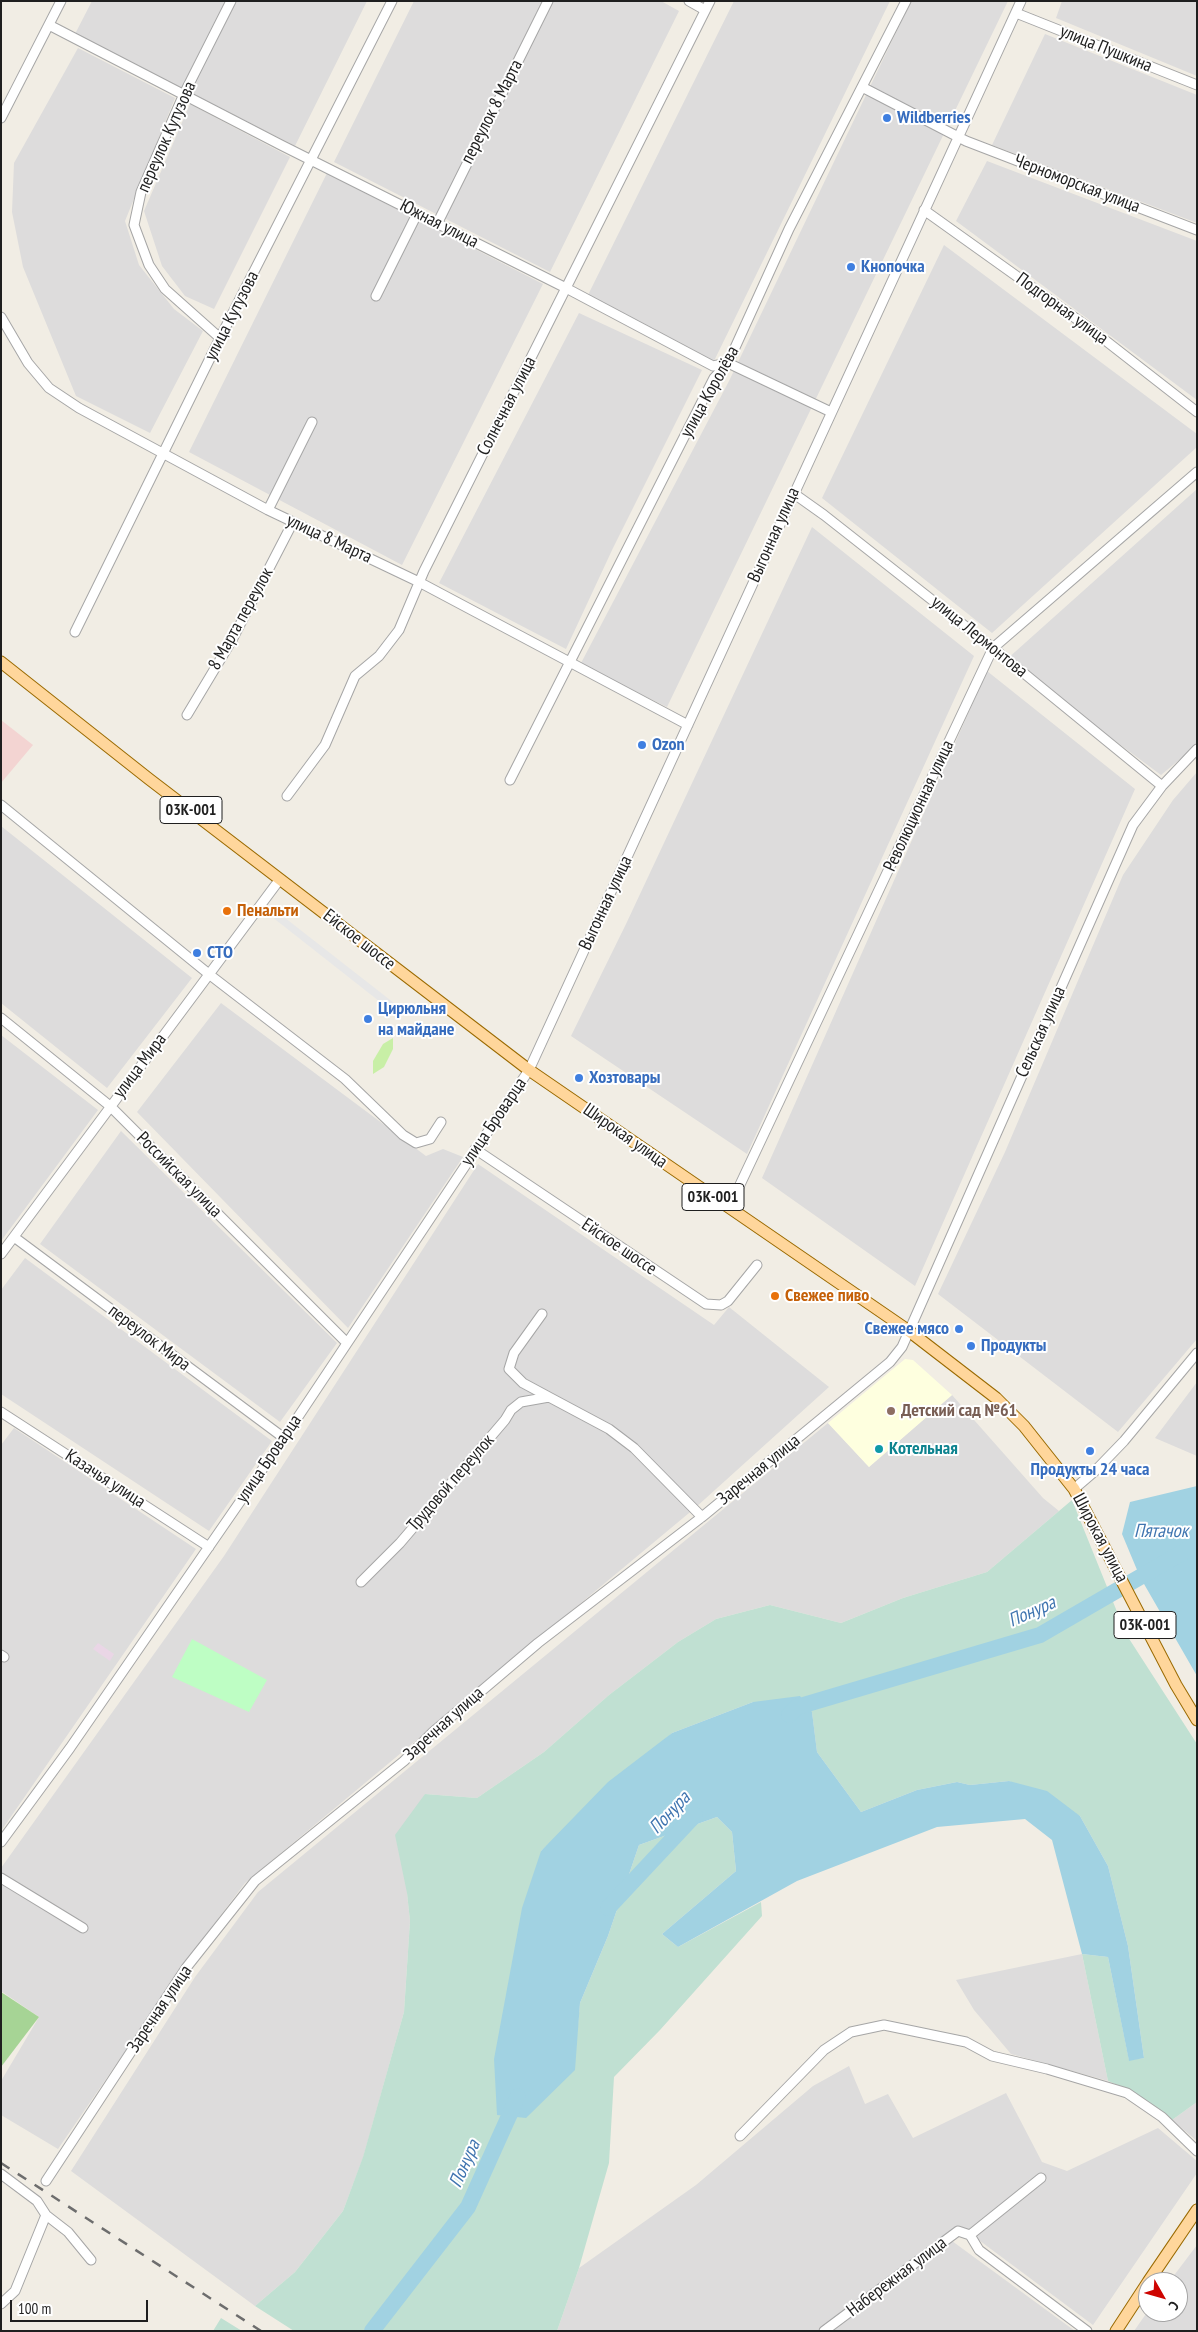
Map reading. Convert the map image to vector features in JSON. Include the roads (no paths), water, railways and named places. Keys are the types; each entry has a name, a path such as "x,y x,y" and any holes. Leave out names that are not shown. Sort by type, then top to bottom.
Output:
{"main road":[{"name":"Ейское шоссе","path":"1,662 528,1070"},
{"name":"Широкая улица","path":"528,1070 909,1331 996,1398 1024,1426 1074,1489 1176,1685 1197,1720"},
{"path":"1155,2272 1197,2210"},
{"path":"1116,2331 1138,2297"}],"street":[{"path":"1,118 61,1"},
{"name":"переулок Кутузова","path":"220,338 165,289 149,265 134,225 141,192 184,94 231,1"},
{"name":"улица Кутузова","path":"75,632 220,338 392,1"},
{"name":"переулок 8 Марта","path":"437,224 548,1"},
{"path":"689,1 708,6"},
{"name":"улица Королёва","path":"510,780 714,378 728,363 789,229 906,1"},
{"name":"Выгонная улица","path":"528,1070 1021,1"},
{"name":"Солнечная улица","path":"287,796 325,745 354,676 379,656 399,630 419,582 708,6"},
{"name":"улица Пушкина","path":"1016,13 1197,85"},
{"name":"Южная улица","path":"49,25 417,214 566,288 713,366 728,363 831,412"},
{"name":"Черноморская улица","path":"862,87 966,141 1197,230"},
{"name":"Подгорная улица","path":"924,210 1092,330 1197,412"},
{"path":"376,296 417,214"},
{"name":"улица 8 Марта","path":"1,317 28,363 49,388 79,408 268,510 419,582 688,725"},
{"path":"268,510 312,422"},
{"name":"Революционная улица","path":"729,1208 993,648 1197,472"},
{"name":"улица Лермонтова","path":"793,494 824,515 993,648 1162,786"},
{"name":"8 Марта переулок","path":"187,715 232,640 293,522"},
{"name":"Сельская улица","path":"909,1331 1133,825 1162,786 1197,749"},
{"path":"1,805 210,975 345,1080 403,1135 416,1143 430,1139 441,1122"},
{"name":"улица Мира","path":"1,1254 280,879"},
{"name":"Российская улица","path":"1,1018 110,1106 347,1343"},
{"name":"улица Броварца","path":"1,1842 70,1748 284,1438 528,1070"},
{"name":"Ейское шоссе","path":"476,1149 706,1304 721,1305 728,1301 757,1265"},
{"name":"переулок Мира","path":"14,1237 284,1438"},
{"path":"542,1314 514,1353 509,1368 523,1383 609,1429 634,1448 702,1517"},
{"name":"Заречная улица","path":"46,2181 186,1968 255,1881 404,1761 433,1732 538,1643 702,1517 890,1362 902,1347 909,1331"},
{"path":"1074,1489 1095,1471 1124,1441 1197,1354"},
{"name":"Трудовой переулок","path":"361,1582 400,1543 505,1420 511,1410 521,1402 549,1397"},
{"name":"Казачья улица","path":"1,1412 209,1547"},
{"path":"1,1878 83,1928"},
{"path":"740,2136 824,2050 851,2032 884,2025 966,2042 992,2056 1047,2069 1127,2093 1162,2117 1197,2151"},
{"path":"1,2174 37,2201 46,2216 68,2232 91,2260"},
{"name":"Набережная улица","path":"824,2331 958,2231 970,2235 1041,2178"},
{"path":"1,2304 15,2291 46,2216"},
{"path":"970,2235 979,2250 1087,2331"}],"water":[{"name":"Пятачок","path":"1197,1486 1197,1676 1140,1577 1122,1534 1130,1502"},
{"path":"800,1696 812,1712 817,1752 861,1812 917,1790 957,1782 970,1785 1009,1781 1047,1791 1080,1816 1108,1866 1128,1946 1144,2058 1129,2061 1108,1957 1082,1954 1052,1840 1025,1819 937,1827 797,1881 678,1947 662,1934 736,1871 732,1832 717,1817 639,1845 608,1936 580,2003 575,2070 526,2118 497,2115 494,2059 522,1908 541,1851 608,1782 672,1733 753,1702"}],"waterway":[{"name":"Понура","path":"789,1715 797,1707 1040,1635 1197,1544"},
{"name":"Понура","path":"608,1908 695,1815"},
{"name":"Понура","path":"372,2331 468,2207 518,2096"}],"railway":[{"path":"1,2163 261,2331"}],"place":[{"name":"Wildberries","path":"887,118"},
{"name":"Кнопочка","path":"851,267"},
{"name":"Ozon","path":"642,745"},
{"name":"Пенальти","path":"227,911"},
{"name":"СТО","path":"197,953"},
{"name":"Цирюльня на майдане","path":"368,1019"},
{"name":"Хозтовары","path":"579,1078"},
{"name":"Свежее пиво","path":"775,1296"},
{"name":"Свежее мясо","path":"959,1329"},
{"name":"Продукты","path":"971,1346"},
{"name":"Детский сад №61","path":"891,1411"},
{"name":"Котельная","path":"879,1449"},
{"name":"Продукты 24 часа","path":"1090,1451"}]}
